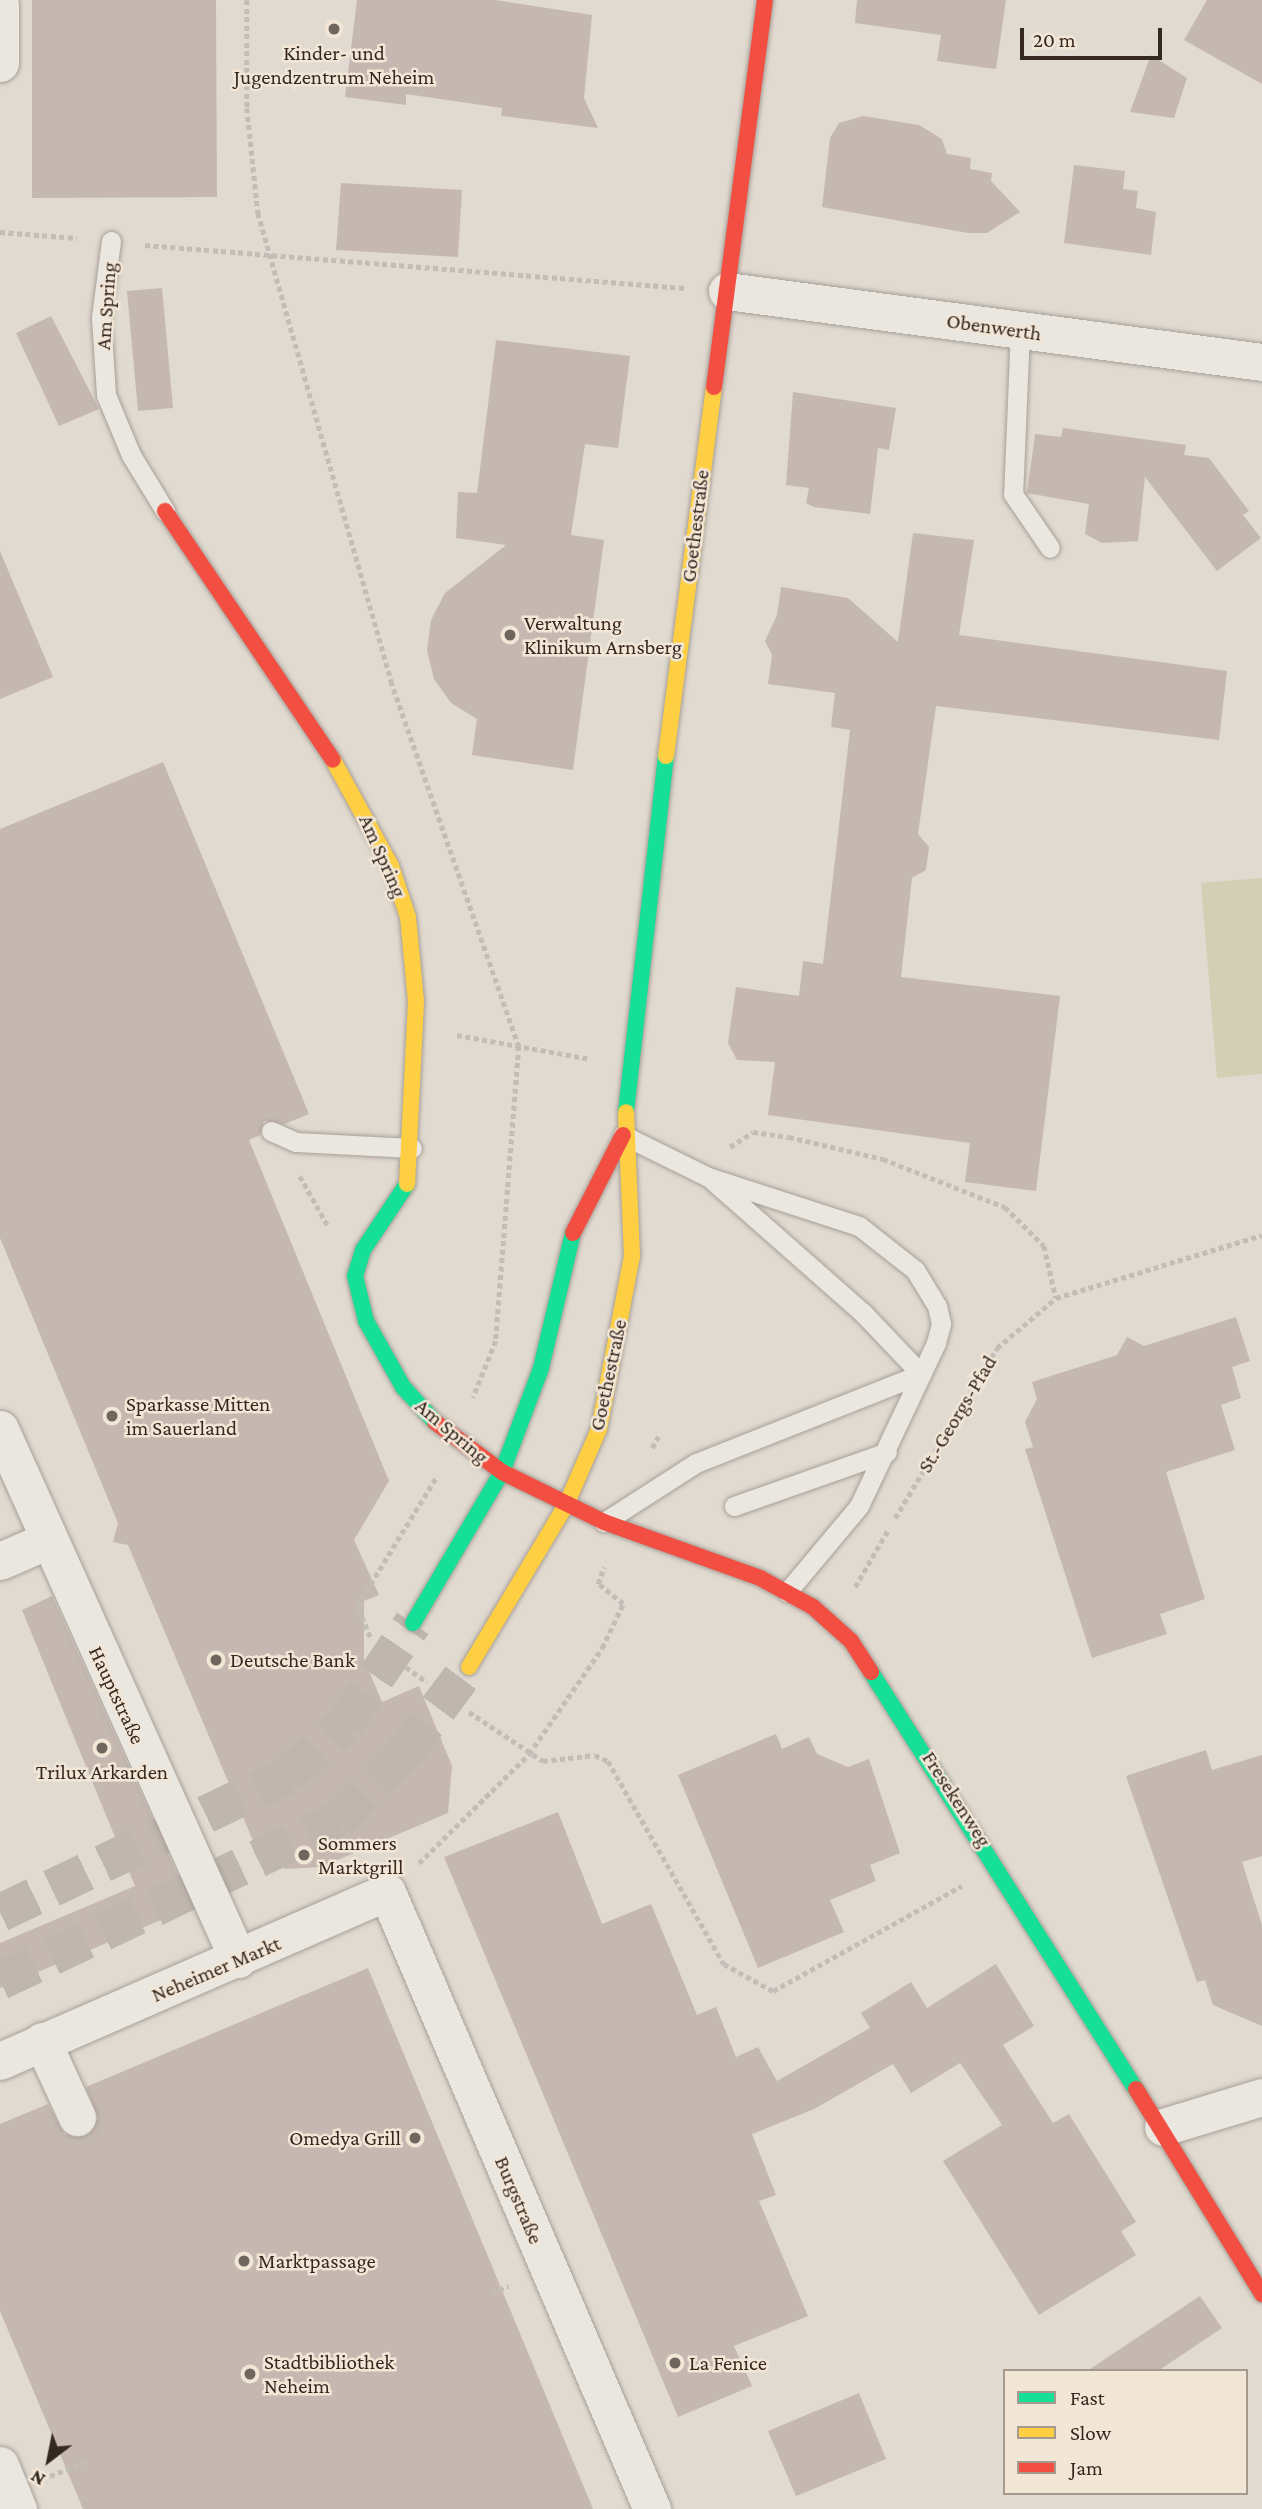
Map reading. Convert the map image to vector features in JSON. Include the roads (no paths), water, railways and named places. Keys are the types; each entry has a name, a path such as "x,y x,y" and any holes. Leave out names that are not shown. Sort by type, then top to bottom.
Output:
{"street":[{"name":"Goethestraße","path":"469,1667 566,1505 598,1429 632,1255 623,1135 765,0"},
{"path":"0,5 0,64"},
{"name":"Obenwerth","path":"727,291 1262,362"},
{"name":"Am Spring","path":"165,511 290,690 376,834 408,917 415,1028 412,1148 403,1196 358,1261 358,1300 386,1359 418,1406 502,1472"},
{"name":"Goethestraße","path":"413,1623 502,1472 541,1368 570,1238 623,1135"},
{"name":"Hauptstraße","path":"0,1429 46,1541 238,1959"},
{"name":"Fresekenweg","path":"502,1472 604,1522 787,1592 833,1625 873,1669 1163,2127 1262,2294"},
{"path":"0,1561 46,1541"},
{"name":"Neheimer Markt","path":"0,2061 387,1892"},
{"name":"Burgstraße","path":"387,1892 652,2509"},
{"path":"42,2041 78,2117"},
{"path":"1163,2127 1262,2096"},
{"path":"0,2465 18,2509"}],"lane":[{"name":"Am Spring","path":"111,241 101,317 106,395 131,456 165,511"},
{"path":"1020,330 1013,494 1050,548"},
{"path":"271,1131 296,1142 412,1148"},
{"path":"623,1135 708,1177 859,1226 915,1270 941,1324 887,1452 859,1506 787,1592"},
{"path":"708,1177 863,1312 921,1374"},
{"path":"604,1522 696,1463 921,1374"},
{"path":"734,1507 887,1452"}],"tunnel":[{"path":"0,1913 288,1775 344,1724 413,1623"},
{"path":"0,1981 337,1821 404,1754 469,1667"}],"place":[{"name":"Kinder- und Jugendzentrum Neheim","path":"334,29"},
{"name":"Verwaltung Klinikum Arnsberg","path":"510,635"},
{"name":"Sparkasse Mitten im Sauerland","path":"112,1416"},
{"name":"Deutsche Bank","path":"216,1660"},
{"name":"Trilux Arkarden","path":"102,1748"},
{"name":"Sommers Marktgrill","path":"304,1855"},
{"name":"Omedya Grill","path":"415,2138"},
{"name":"Marktpassage","path":"244,2261"},
{"name":"La Fenice","path":"675,2363"},
{"name":"Stadtbibliothek Neheim","path":"250,2374"}]}
